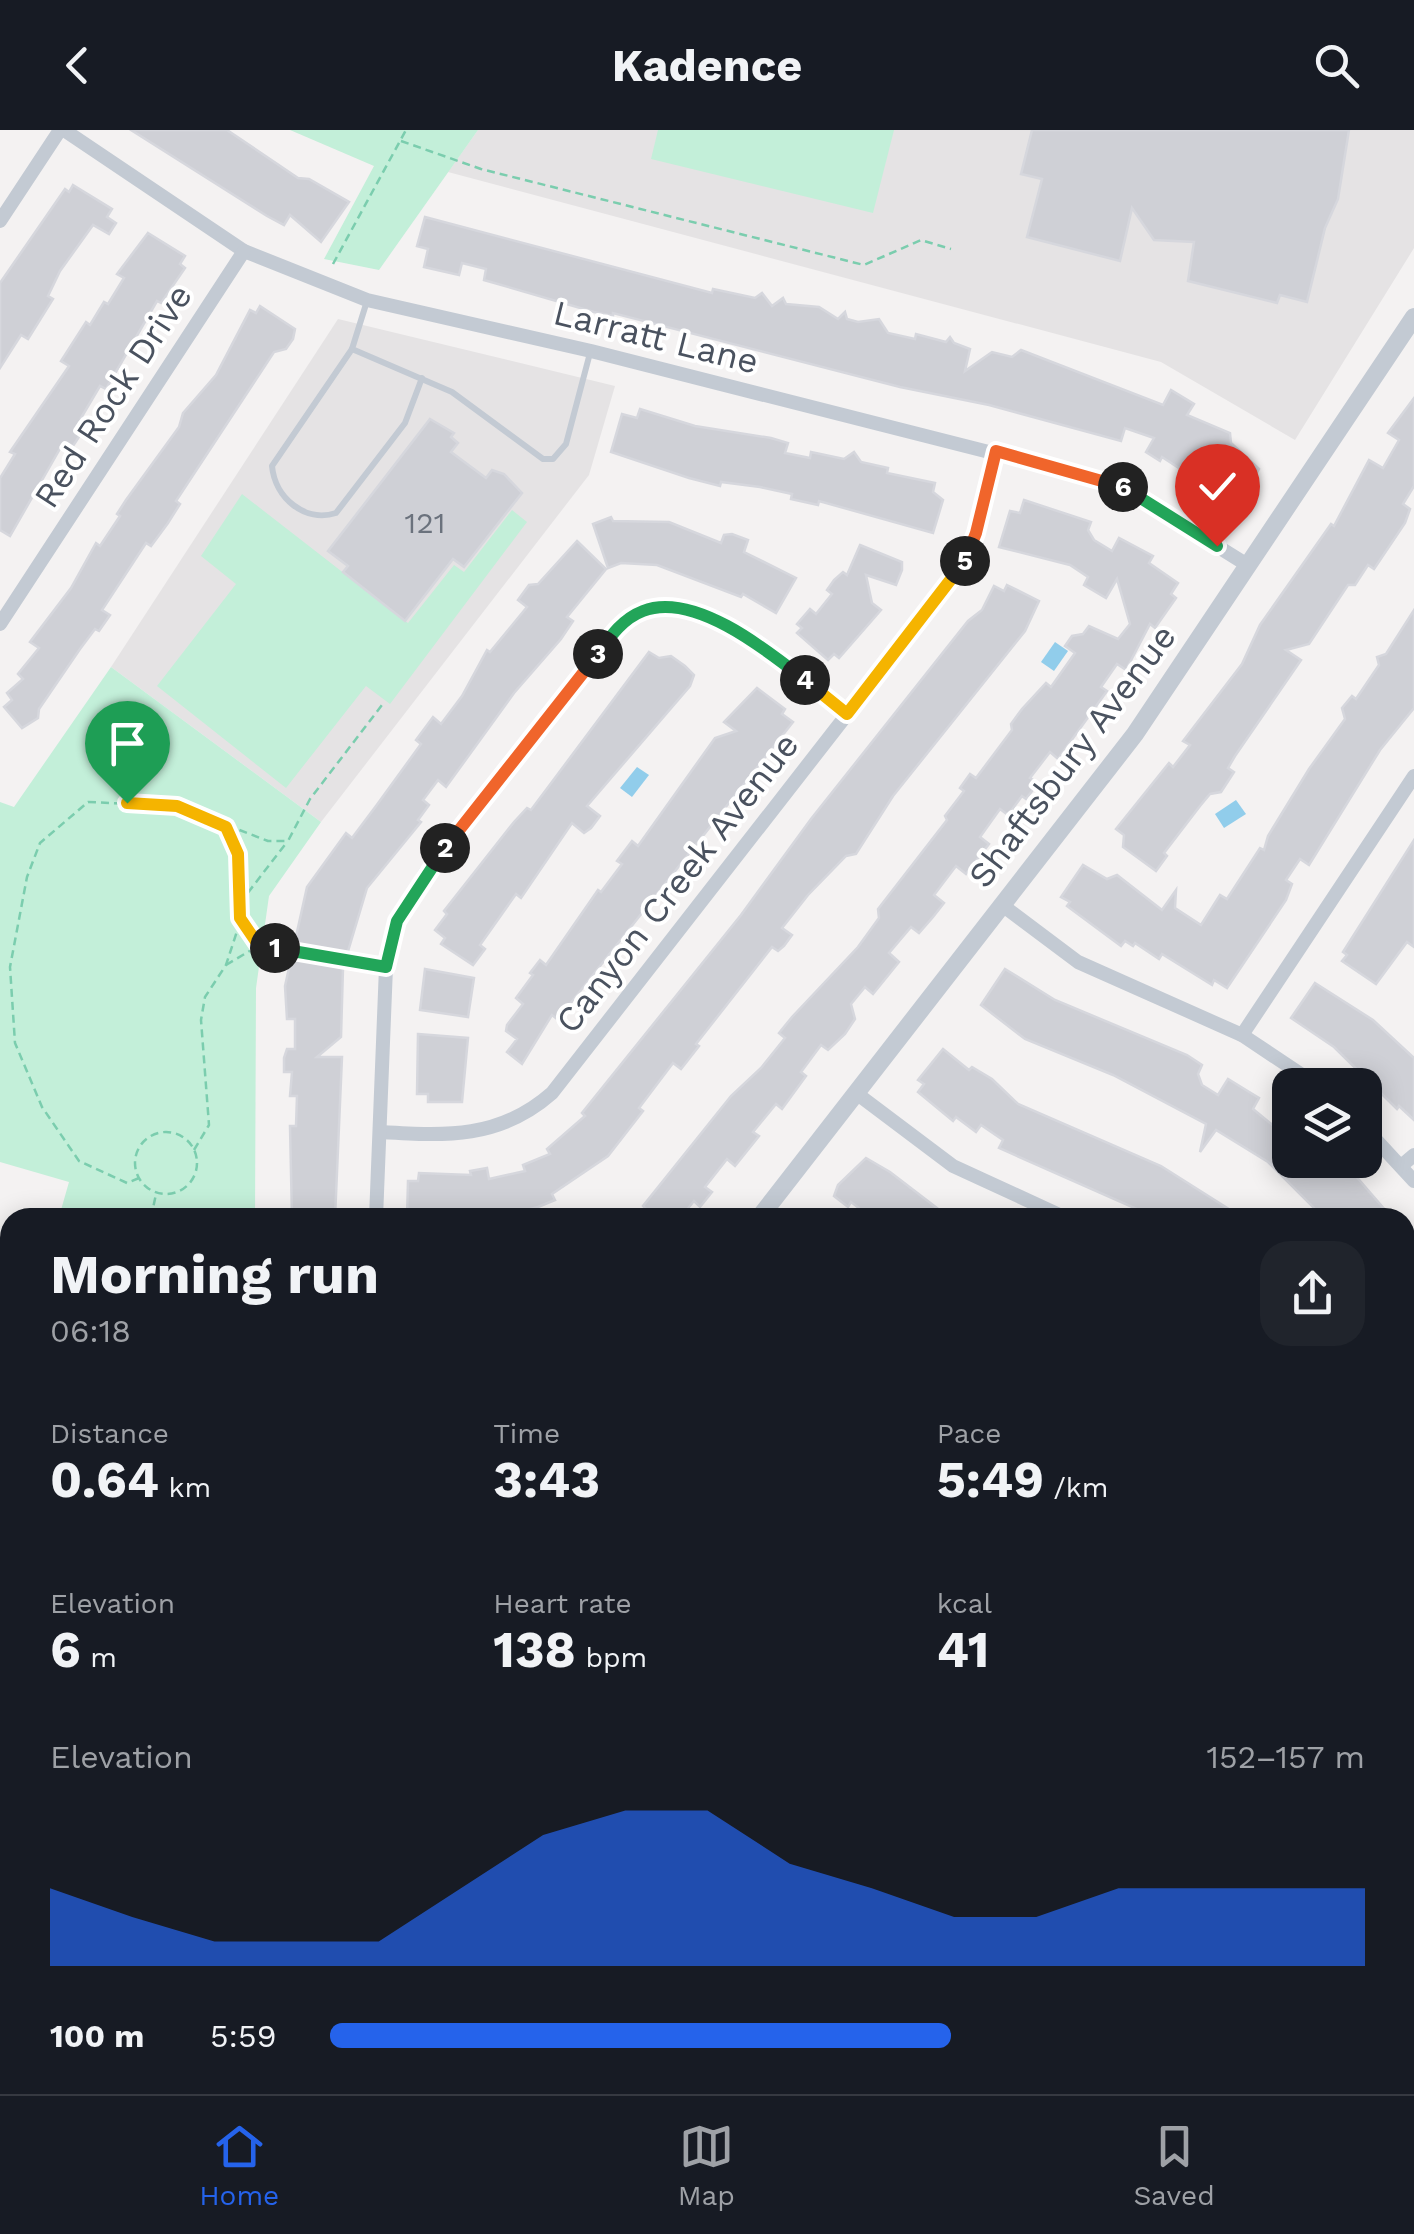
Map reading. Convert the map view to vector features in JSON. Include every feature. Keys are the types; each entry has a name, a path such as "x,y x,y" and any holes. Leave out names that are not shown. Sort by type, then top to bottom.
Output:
{"street":[{"path":"0,221 62,130"},
{"name":"Larratt Lane","path":"62,130 244,251 367,300 591,351 1119,485 1249,566"},
{"name":"Red Rock Drive","path":"0,624 244,251"},
{"name":"Shaftsbury Avenue","path":"767,1208 1135,734 1414,317"},
{"name":"Canyon Creek Avenue","path":"381,1132 448,1136 486,1131 516,1120 552,1093 958,572 976,533 996,451"},
{"path":"377,1208 386,967 397,921 425,873 614,631 644,610 668,607 736,628 847,714"},
{"path":"1242,1035 1414,776"},
{"path":"1002,905 1078,962 1242,1035 1292,1068"},
{"path":"856,1093 953,1166 1044,1208"},
{"path":"1382,1146 1414,1180"},
{"path":"1401,1166 1414,1155"}],"lane":[{"path":"367,300 352,349 272,466 278,490 307,515 320,518 336,513 405,423 422,378"},
{"path":"352,349 452,392 543,459 552,459 566,444 591,351"}],"path":[{"path":"333,264 406,130"},
{"path":"402,141 481,169 864,265 921,240 952,249"},
{"path":"240,903 288,840 310,800 382,706"},
{"path":"139,1178 127,1182 79,1161 42,1107 15,1043 10,967 27,878 40,843 88,802 177,806 268,841 288,840"},
{"path":"194,1150 181,1136 152,1136 136,1159 139,1178 156,1192 176,1192 192,1179 194,1150 209,1125 201,1020 205,998 226,965 240,918 238,854 226,827"},
{"path":"240,918 259,946"},
{"path":"226,965 259,946 386,967"},
{"path":"154,1208 156,1192"}],"shaded area":[{"path":"478,130 1414,130 1414,248 1295,440 1161,362 448,172"},
{"path":"338,319 615,386 589,475 321,822 111,667"}],"green space":[{"path":"290,130 478,130 379,270 324,259 374,166"},
{"path":"658,130 894,130 873,213 651,159"},
{"path":"242,494 408,623 454,565 464,572 512,510 527,522 390,704 366,686 286,788 157,686 236,584 201,556"},
{"path":"111,667 321,822 269,896 256,988 255,1208 62,1208 69,1182 0,1162 0,802 14,807"}],"water":[{"path":"1055,642 1068,651 1054,671 1041,662"},
{"path":"637,767 649,775 632,797 620,788"},
{"path":"1236,800 1246,814 1224,828 1215,814"}],"building":[{"path":"131,130 227,130 298,178 309,179 349,202 321,242 290,215 284,225 267,216"},
{"path":"1032,130 1349,130 1338,199 1325,228 1307,302 1280,295 1277,303 1188,281 1194,242 1154,240 1132,208 1120,261 1027,237 1042,179 1021,174"},
{"path":"73,185 112,209 107,217 116,223 109,234 93,225 60,271 48,296 53,299 28,339 21,335 0,368 0,283 65,189 69,192"},
{"path":"425,217 712,293 713,289 755,298 762,293 772,306 783,298 786,304 819,307 838,319 845,312 847,319 858,322 879,319 888,333 915,339 916,334 946,342 950,337 954,343 970,349 965,371 992,352 1012,357 1021,350 1163,405 1171,390 1194,404 1187,415 1230,433 1231,443 1259,469 1240,500 1232,495 1229,501 1162,457 1160,461 1146,452 1154,438 1125,428 1121,441 989,405 900,387 613,313 594,312 484,280 486,269 462,263 459,275 424,267 428,249 417,246"},
{"path":"148,233 185,256 180,264 185,268 161,303 157,301 106,389 100,386 81,418 88,423 69,452 61,447 10,536 0,530 0,478 15,454 10,452 69,366 61,361 86,322 90,325 104,302 108,304 124,278 117,274"},
{"path":"260,306 295,329 293,339 286,349 274,352 176,501 180,504 168,523 151,546 146,543 102,610 110,615 80,649 39,709 38,718 22,728 4,707 12,700 7,693 23,679 18,674 39,648 30,642 71,588 96,543 100,546 126,500 179,427 183,413 216,375 250,310 256,313"},
{"path":"1414,398 1414,486 1403,504 1410,509 1405,523 1374,569 1368,565 1355,585 1348,585 1309,644 1286,650 1301,660 1235,756 1228,768 1234,772 1221,792 1210,794 1200,806 1164,853 1167,856 1156,871 1123,847 1124,835 1116,829 1169,763 1173,767 1190,745 1183,741 1242,664 1260,625 1331,524 1334,526 1369,460 1383,468 1399,440 1388,433"},
{"path":"640,409 695,426 788,443 785,453 810,458 811,452 844,459 854,452 861,462 888,468 887,473 935,483 933,492 943,500 933,533 819,501 818,505 791,499 792,494 721,482 720,486 611,452 622,414 637,418"},
{"path":"430,419 454,433 451,437 458,443 451,452 486,478 492,470 504,474 522,493 464,567 453,559 405,621 343,572 348,566 328,551"},
{"path":"1024,500 1091,522 1088,530 1094,540 1112,551 1119,538 1153,556 1149,563 1178,583 1171,594 1176,598 1155,628 1150,624 1126,670 1117,664 1101,687 1107,691 1058,759 1050,752 1030,778 1038,783 1026,799 1022,796 1008,815 1000,809 980,837 989,844 966,874 956,866 934,895 944,903 919,933 911,927 889,953 899,962 873,994 865,987 851,1004 855,1019 845,1034 828,1050 821,1045 801,1072 806,1076 782,1109 776,1104 753,1132 759,1136 735,1166 727,1159 705,1187 712,1192 700,1207 694,1201 688,1208 645,1208 731,1096 785,1038 779,1033 792,1017 858,947 879,918 878,909 947,820 945,816 964,791 960,788 970,774 976,778 1012,730 1011,724 1022,709 1046,683 1051,687 1075,653 1065,646 1072,636 1083,634 1089,626 1118,639 1130,624 1117,579 1106,598 1084,585 1088,577 1070,565 999,547 1010,511 1020,513"},
{"path":"611,517 613,521 669,522 721,543 724,535 732,534 748,540 744,552 796,578 776,613 743,594 741,597 657,565 621,563 608,568 593,524"},
{"path":"577,541 606,569 567,617 573,621 561,639 514,693 446,787 438,780 423,800 429,805 418,820 421,822 367,888 343,968 341,1037 317,1057 342,1057 335,1208 292,1208 290,1126 296,1126 297,1096 290,1096 292,1072 284,1072 284,1058 287,1049 295,1049 295,1019 287,1019 285,986 307,887 346,833 352,838 376,806 421,744 416,740 433,717 441,724 462,696 487,650 490,652 527,607 518,600 529,585 538,584"},
{"path":"860,545 902,562 902,570 896,585 866,575 872,603 881,610 839,658 834,654 828,660 797,633 802,628 797,624 810,609 816,614 832,594 827,590 843,572 847,575"},
{"path":"1007,585 1039,601 1025,631 893,796 856,854 846,856 782,928 792,935 784,946 778,951 772,947 681,1069 673,1063 608,1156 552,1194 555,1200 534,1208 407,1208 408,1181 418,1181 419,1173 471,1175 470,1171 487,1168 489,1179 525,1171 523,1165 550,1154 547,1149 585,1116 582,1113 741,915 811,819 968,621 982,610 994,586 1004,591"},
{"path":"1414,610 1414,708 1380,750 1309,865 1300,859 1286,880 1292,884 1286,900 1227,988 1214,980 1212,985 1162,954 1159,959 1135,943 1133,946 1125,941 1121,946 1067,906 1070,902 1061,897 1083,865 1107,879 1117,875 1162,910 1176,890 1175,908 1201,925 1220,895 1227,899 1260,848 1264,850 1268,836 1309,769 1345,719 1342,708 1352,696 1356,699 1379,665 1377,657 1386,654"},
{"path":"649,652 659,658 671,656 685,666 694,675 690,686 587,806 600,816 591,828 584,833 572,823 521,898 516,894 480,945 485,949 473,965 441,944 445,938 435,930 447,914 444,911 514,822 527,808 531,810"},
{"path":"757,688 785,709 782,714 793,722 570,1004 557,1019 552,1015 522,1064 507,1052 517,1039 506,1031 523,1004 516,998 533,975 530,973 540,960 546,965 598,890 601,892 622,864 617,861 632,841 638,846 715,738 736,731 724,722"},
{"path":"1414,840 1414,947 1407,942 1376,984 1342,961 1347,955 1343,952"},
{"path":"425,969 474,978 468,1017 420,1010"},
{"path":"1005,969 1055,1000 1187,1055 1202,1065 1198,1074 1202,1085 1218,1095 1228,1079 1259,1098 1253,1109 1272,1125 1272,1166 1216,1130 1200,1152 1206,1124 1113,1075 1025,1039 981,1005"},
{"path":"1315,983 1373,1020 1414,1058 1414,1120 1382,1094 1382,1068 1355,1068 1334,1047 1291,1018"},
{"path":"418,1034 468,1038 462,1102 428,1102 428,1094 417,1094"},
{"path":"943,1049 969,1070 972,1067 992,1079 1018,1104 1161,1166 1227,1208 1134,1208 999,1148 1003,1140 981,1125 976,1132 956,1117 953,1121 918,1092 924,1084 918,1080"},
{"path":"866,1158 937,1208 859,1208 851,1202 848,1207 834,1196 838,1185"},
{"path":"1284,1178 1358,1178 1383,1208 1314,1208"}],"route":[{"path":"127,803 177,806 226,827 238,854 240,918 259,946 386,967 387,948 397,921 425,873 577,684 614,631 644,610 668,607 736,628 847,714 958,572 976,533 996,451 1119,485 1217,546"}]}
